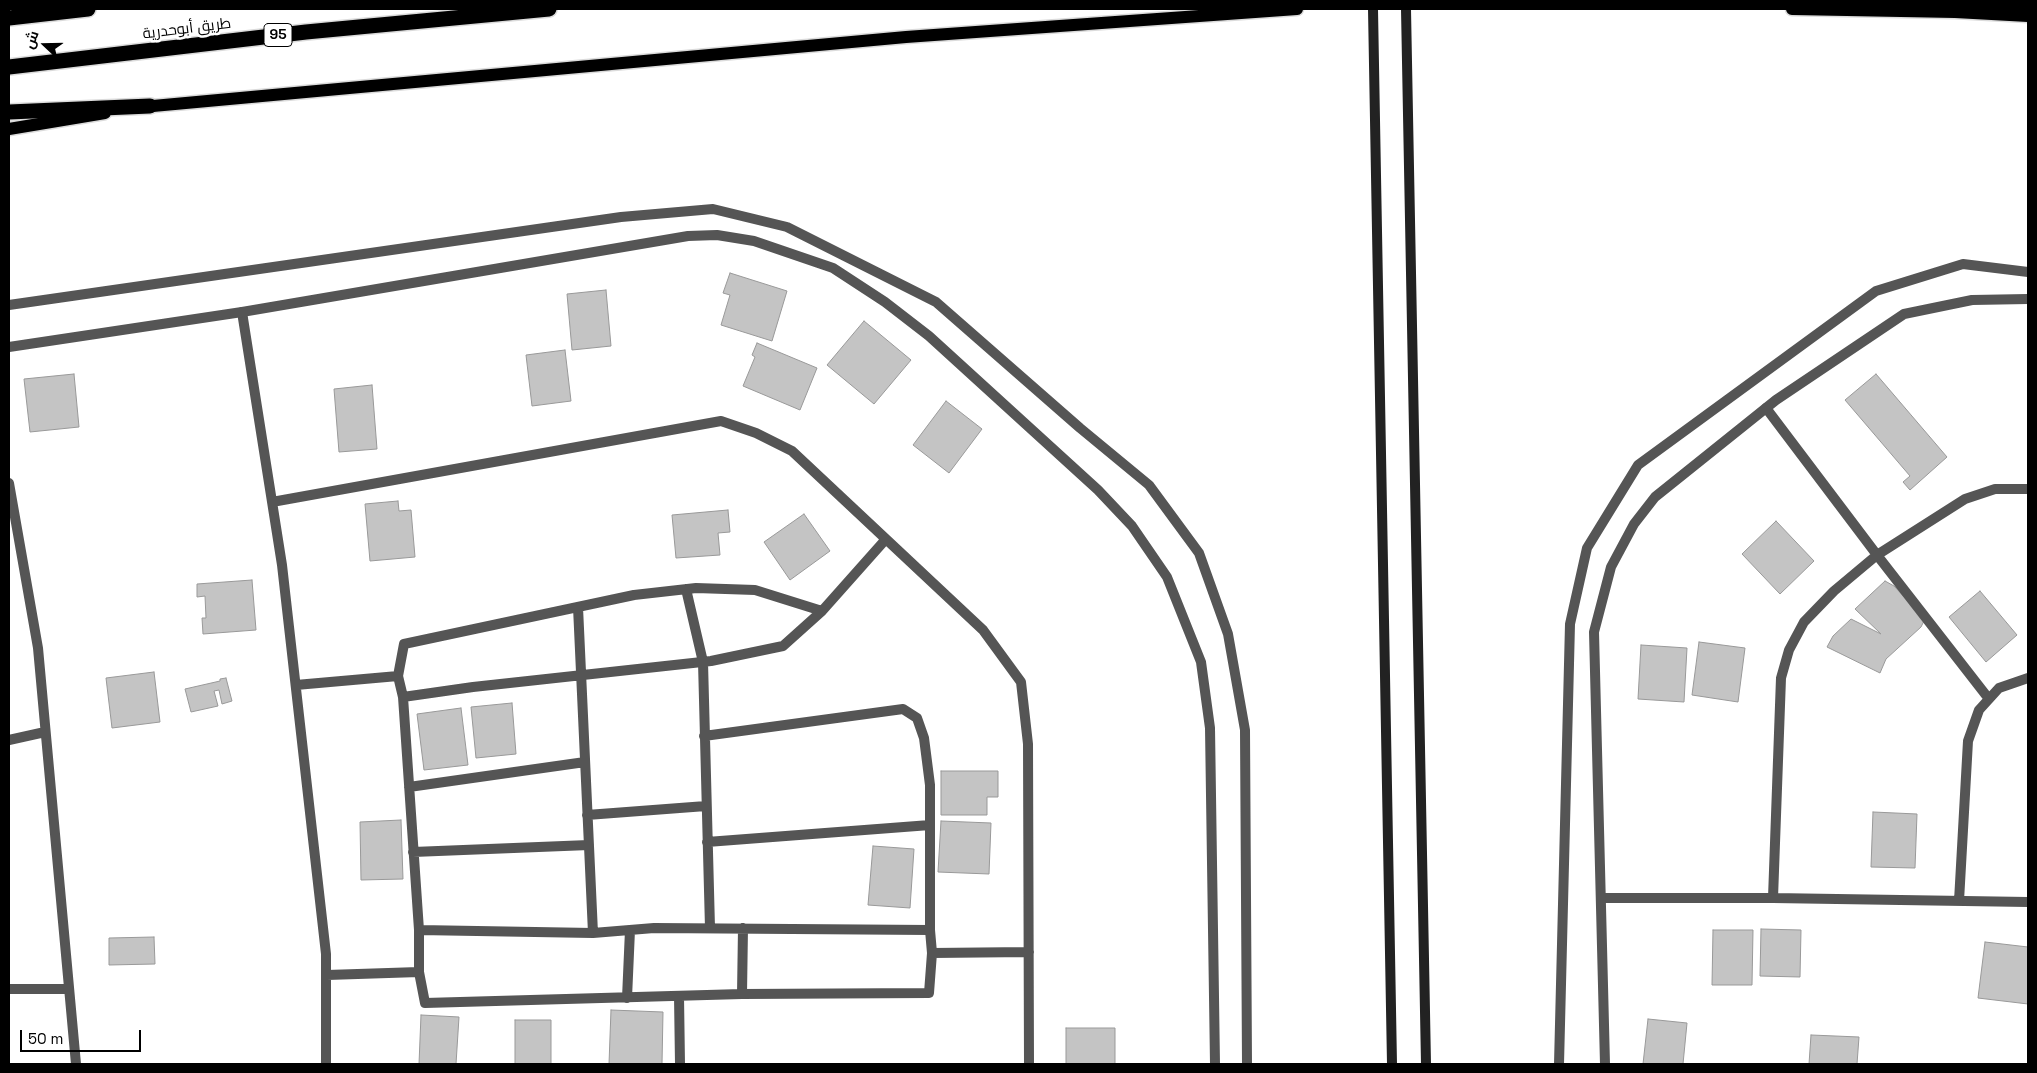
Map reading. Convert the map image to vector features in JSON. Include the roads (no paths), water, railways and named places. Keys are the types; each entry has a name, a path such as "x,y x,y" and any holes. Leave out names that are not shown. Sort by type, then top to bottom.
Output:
{"highway":[{"path":"9,18 88,9"},
{"name":"طريق أبوحدرية","path":"9,67 306,32 549,9"},
{"path":"9,112 150,106"}],"main road":[{"path":"9,129 150,106 906,37 1296,9"},
{"path":"1373,9 1392,1064"},
{"path":"1406,9 1426,1064"},
{"path":"1792,9 1954,12 2028,16"}],"street":[{"path":"9,305 621,217 713,209 787,227 936,302 1080,428 1149,485 1198,553 1228,634 1245,730 1247,1064"},
{"path":"9,347 242,312 688,236 717,236 754,242 834,268 885,302 929,336 1098,490 1132,526 1167,577 1201,662 1210,728 1215,1064"},
{"path":"1559,1064 1570,624 1587,548 1638,465 1876,291 1963,264 2028,272"},
{"path":"1605,1064 1594,632 1611,567 1634,524 1655,497 1766,408 1904,314 1972,300 2028,299"},
{"path":"242,312 282,565 296,685 327,975 326,1064"},
{"path":"1766,408 1989,699"},
{"path":"272,502 721,421 756,433 792,451 983,630 1021,682 1028,744 1029,1064"},
{"path":"9,482 13,532 38,648 76,1064"},
{"path":"1773,898 1781,678 1789,650 1804,622 1834,592 1877,555 1965,499 1995,489 2028,490"},
{"path":"403,697 703,662 783,646 822,611 886,539"},
{"path":"704,736 903,709 917,718 924,738 930,785 930,930 932,953 929,993 742,994 425,1003 419,972 403,697 398,676 404,644 634,595 686,589 755,590 822,611"},
{"path":"686,589 703,662 710,928"},
{"path":"578,607 593,933"},
{"path":"296,685 398,676"},
{"path":"1959,902 1968,741 1979,710 1999,688 2028,678"},
{"path":"9,740 45,732"},
{"path":"409,787 585,762"},
{"path":"587,815 706,806"},
{"path":"707,842 930,825"},
{"path":"413,852 589,845"},
{"path":"1601,898 1773,898 2028,902"},
{"path":"418,930 593,933 654,928 930,930"},
{"path":"742,994 743,928"},
{"path":"627,998 630,930"},
{"path":"932,953 1029,952"},
{"path":"327,975 419,972"},
{"path":"9,989 69,988"},
{"path":"679,996 680,1064"}]}
